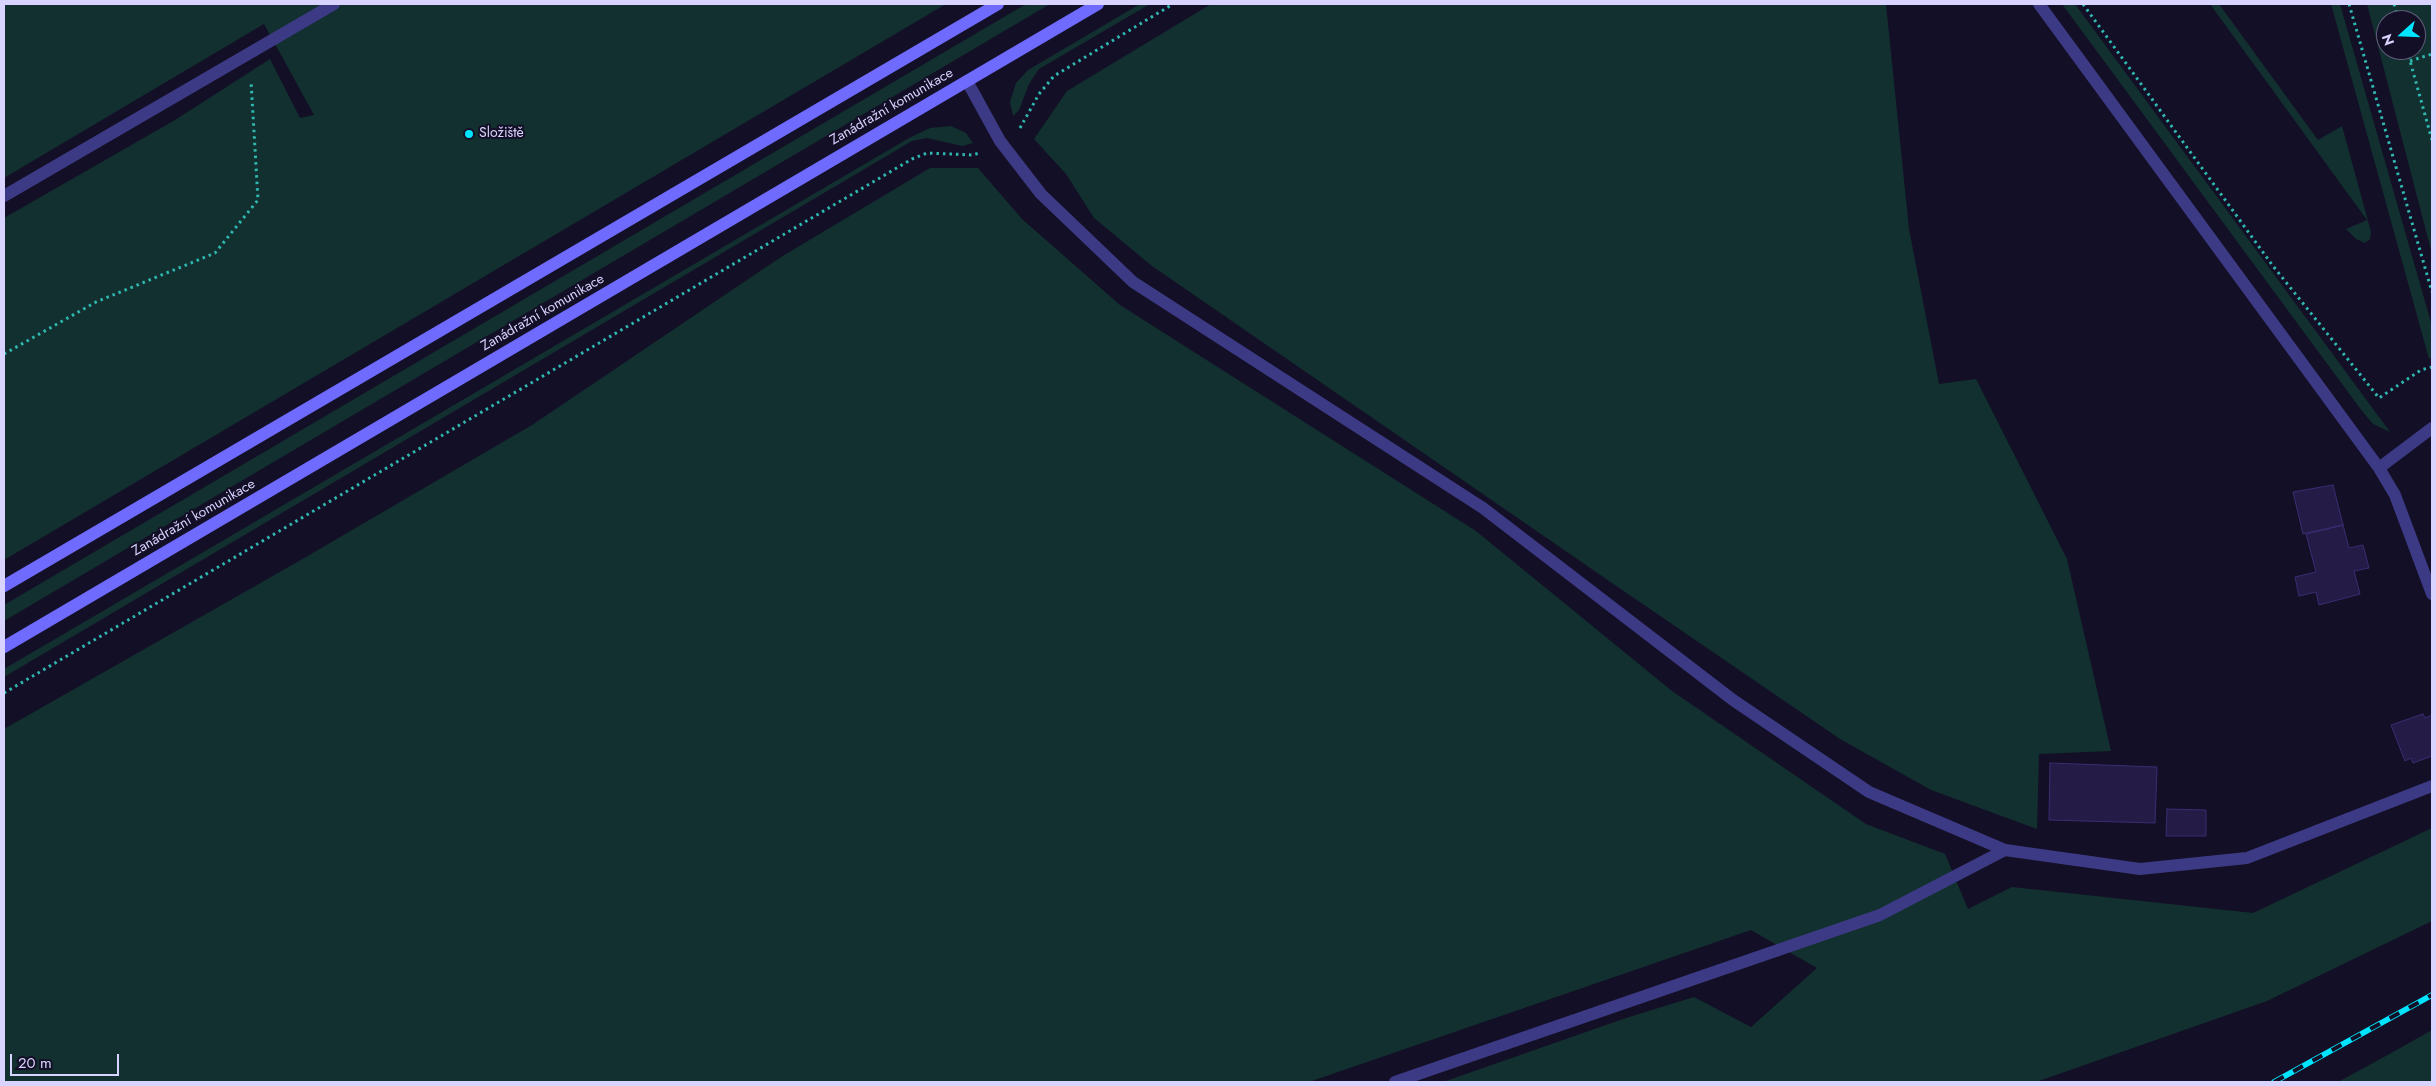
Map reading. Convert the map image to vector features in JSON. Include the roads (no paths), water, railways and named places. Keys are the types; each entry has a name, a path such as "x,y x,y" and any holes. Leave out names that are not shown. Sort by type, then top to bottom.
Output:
{"main road":[{"path":"4,586 998,4"},
{"name":"Zanádražní komunikace","path":"4,647 1098,4"}],"street":[{"path":"4,196 334,4"},
{"path":"2039,4 2379,468 2395,495 2432,594"},
{"path":"967,81 1000,141 1041,194 1133,282 1483,508 1733,700 1869,792 2005,850 2140,869 2247,858 2432,786"},
{"path":"2379,468 2432,428"},
{"path":"1395,1082 1880,915 2005,850"}],"railway":[{"path":"2274,1082 2432,995"}],"place":[{"name":"Složiště","path":"469,134"}]}
